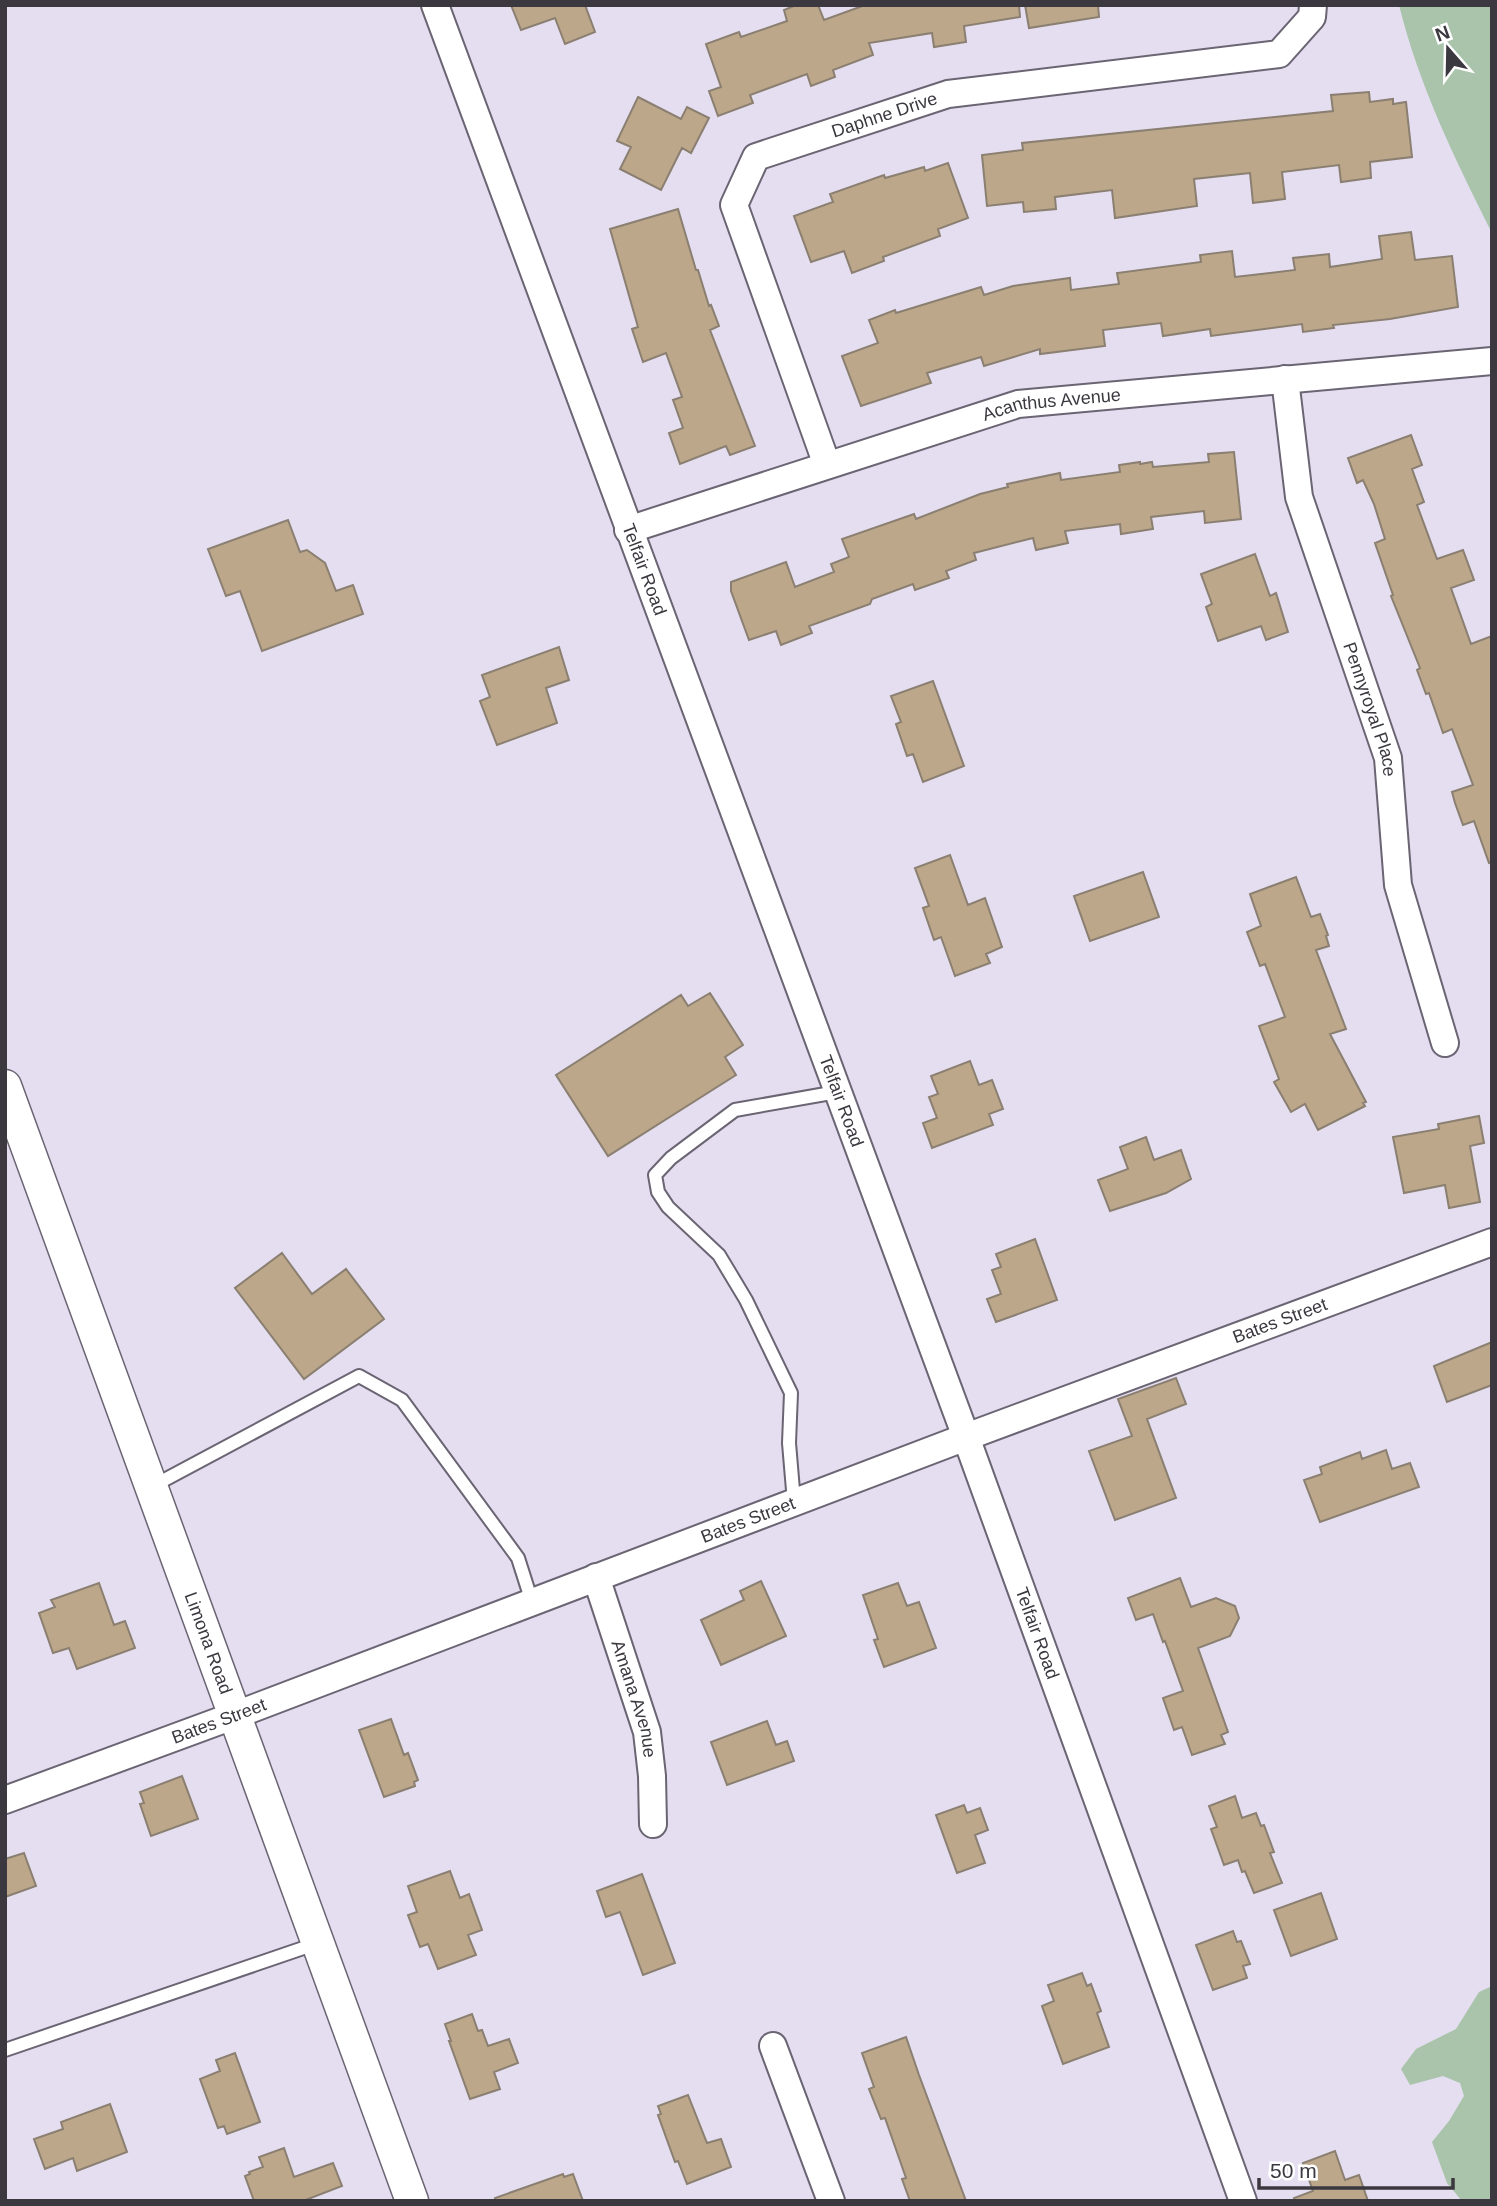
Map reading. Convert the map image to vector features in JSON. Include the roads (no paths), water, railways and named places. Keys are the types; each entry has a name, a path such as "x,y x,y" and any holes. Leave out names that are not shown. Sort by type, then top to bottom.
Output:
{"street":[{"name":"Telfair Road","path":"435,5 966,1437 1243,2201"},
{"name":"Daphne Drive","path":"827,465 734,205 756,157 948,94 1279,54 1312,17 1313,5"},
{"name":"Acanthus Avenue","path":"628,530 1018,404 1492,361"},
{"name":"Pennyroyal Place","path":"1285,379 1299,497 1388,758 1398,885 1445,1043"},
{"name":"Limona Road","path":"5,1086 412,2201"},
{"name":"Bates Street","path":"5,1800 966,1437 1492,1242"},
{"name":"Amana Avenue","path":"596,1577 647,1732 652,1776 653,1824"},
{"path":"773,2046 831,2201"}],"lane":[{"path":"794,1502 789,1443 791,1392 746,1300 719,1255 668,1207 658,1192 655,1175 705,1130 735,1110 837,1092"},
{"path":"150,1488 359,1376 402,1400 518,1558 532,1602"},
{"path":"5,2050 318,1943"}]}
